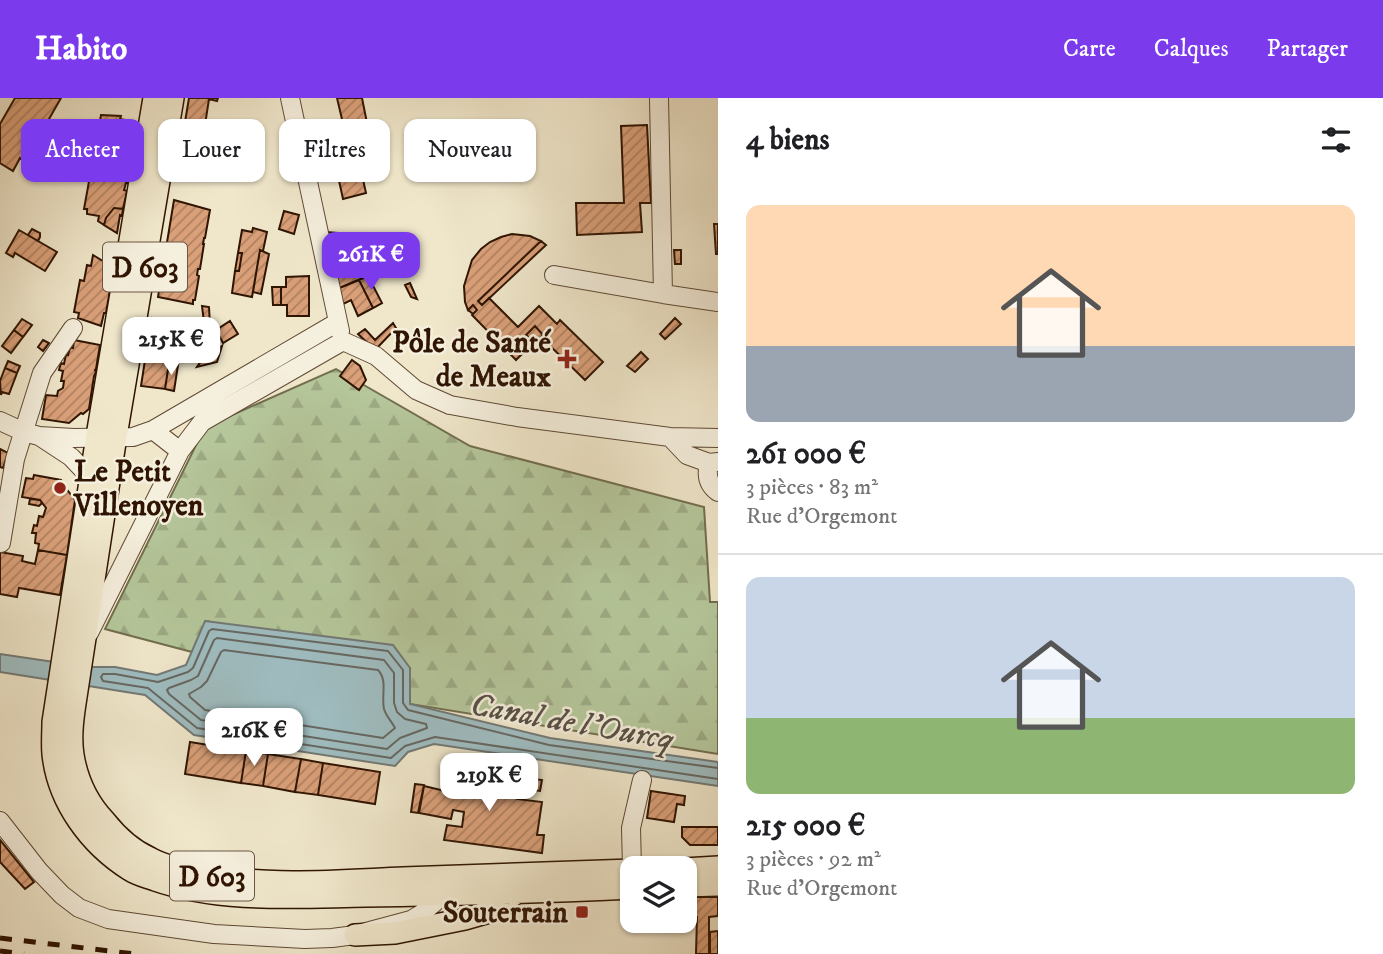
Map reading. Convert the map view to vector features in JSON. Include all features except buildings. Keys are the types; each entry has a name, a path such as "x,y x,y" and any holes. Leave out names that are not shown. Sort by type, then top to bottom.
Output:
{"main road":[{"name":"D 603","path":"154,98 76,639 66,695 53,722 53,755 61,788 78,821 100,848 132,872 170,885 217,893 271,897 435,895 469,885"},
{"name":"D 603","path":"76,639 91,478 107,436 173,98"},
{"name":"D 603","path":"66,695 73,757 88,799 114,833 131,847 150,859 170,866 211,876 255,881 469,885 516,894 620,889"},
{"path":"697,868 718,867"},
{"path":"469,885 620,870"},
{"path":"697,886 718,885"},
{"path":"355,936 395,933 465,919 486,913 516,894"}],"street":[{"path":"290,98 343,341"},
{"path":"659,98 663,294"},
{"path":"554,275 718,302"},
{"path":"31,434 74,438 133,437 153,430 338,322"},
{"path":"1,543 15,459 31,434 42,373 73,328"},
{"path":"343,341 376,356 416,390 450,405 670,438 717,437"},
{"path":"76,639 180,451 202,422 343,341"},
{"path":"0,421 31,434 71,457 91,478"},
{"path":"153,430 180,451"},
{"path":"670,438 687,455 713,463 706,474 718,492"},
{"path":"632,856 631,828 642,780"},
{"path":"0,821 39,872 79,908 107,919 136,925 214,934 305,939 355,936 411,920 434,903 435,895 454,887 571,882 596,871"}],"green space":[{"path":"336,369 470,446 704,507 710,602 718,602 718,754 410,704 410,668 206,621 192,652 105,629 205,427"}],"water":[{"path":"205,621 393,645 410,668 410,704 550,738 718,762 718,786 434,744 408,752 395,766 194,735 145,695 0,672 0,654 88,667 115,667 157,675 186,665"}],"railway":[{"path":"0,938 135,954"},
{"path":"0,951 24,954"}],"place":[{"name":"Pôle de Santé de Meaux","path":"567,359"},
{"name":"Le Petit Villenoyen","path":"60,488"},
{"name":"Souterrain","path":"582,912"}],"water label":[{"name":"Canal de l'Ourcq","path":"572,721"}]}
